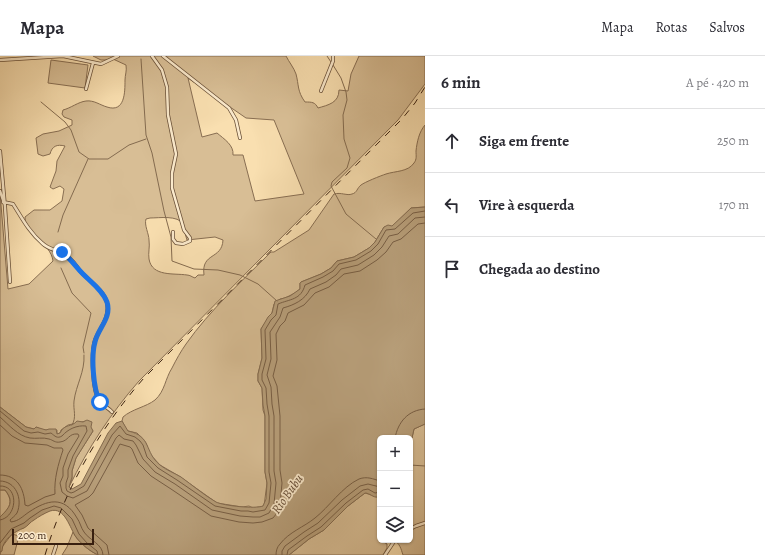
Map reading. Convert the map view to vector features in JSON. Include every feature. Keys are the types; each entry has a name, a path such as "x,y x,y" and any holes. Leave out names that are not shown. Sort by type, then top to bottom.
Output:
{"street":[{"path":"0,60 51,56 75,57 93,63 103,64 118,56"},
{"path":"152,56 162,70 167,87 168,115 176,154 172,173 172,188 184,230 190,238 190,241 183,244 177,244 173,240 173,232"},
{"path":"163,56 229,108 236,120 240,138"},
{"path":"321,91 333,61 333,56"},
{"path":"86,89 93,63"},
{"path":"0,151 10,282"},
{"path":"0,190 4,202"},
{"path":"4,202 13,204 28,230 42,243 51,250 60,252 70,258 80,272 100,291 106,300 108,309 106,319 94,344 93,378 94,387 100,402 112,412"},
{"path":"413,528 425,523"},
{"path":"385,555 393,543"},
{"path":"53,555 56,546"}],"shaded area":[{"path":"93,56 286,56 296,74 299,91 302,98 305,102 313,103 318,108 335,101 339,94 339,90 348,91 351,74 359,56 425,56 425,84 398,120 139,381 101,431 84,458 69,487 76,458 93,431 86,421 68,425 57,434 57,430 42,430 36,427 34,429 26,427 0,407 0,193 8,289 29,284 53,261 48,249 29,229 25,217 34,210 50,210 62,201 64,189 60,186 53,189 50,187 56,171 57,161 65,146 55,146 50,154 43,156 38,154 36,138 43,134 59,131 72,125 72,120 64,117 62,114 63,110 89,101 113,108 121,104 123,100 126,65 113,59 101,60","holes":["188,78 246,118 274,120 304,194 255,201 243,155 233,155 230,145 217,133 202,137","173,218 181,221 184,226 187,240 215,237 223,240 219,251 208,259 204,268 204,275 198,275 195,278 188,275 164,273 154,269 149,259 149,238 146,224 146,219"]},
{"path":"51,60 88,65 85,88 48,83"},
{"path":"425,125 425,207 411,208 392,227 384,227 375,242 369,248 354,257 337,261 331,268 321,274 301,282 300,289 285,298 280,299 274,304 272,313 261,329 262,358 258,374 258,381 262,388 263,410 265,416 265,472 267,483 264,506 253,508 249,506 242,507 217,503 179,476 160,465 150,454 143,439 137,433 126,429 122,421 123,417 155,400 161,393 182,350 205,319 271,252 274,252 309,230 334,194 339,193 348,195 354,193 366,182 386,174 405,170 411,166 415,162 417,144 421,131"},
{"path":"425,424 425,555 403,555 398,543 413,543 413,435 414,429"},
{"path":"0,490 5,490 8,494 10,505 0,517"},
{"path":"365,493 377,497 377,543 387,544 387,548 383,555 289,555 309,539 324,530 348,506"},
{"path":"73,532 77,539 98,555 62,555"},
{"path":"12,534 19,536 14,555 0,555 2,547"}],"water":[{"name":"Rio Bubu","path":"425,207 425,424 414,429 413,435 377,435 377,497 365,493 348,506 324,530 309,539 289,555 98,555 81,543 63,515 55,510 42,515 13,534 4,543 2,551 0,552 0,517 10,505 10,498 5,490 0,490 0,407 26,427 34,429 36,427 46,430 56,429 57,434 64,428 77,421 83,422 87,420 92,422 91,427 93,431 76,458 72,471 69,487 72,489 81,484 108,433 116,423 122,421 128,431 136,433 141,437 155,460 160,465 181,477 216,502 240,507 263,506 266,499 267,483 265,472 265,416 262,388 258,381 262,358 261,329 272,313 275,301 290,296 300,289 301,282 321,274 331,268 337,261 354,257 369,248 375,242 384,227 388,225 392,226 411,208"}],"waterway":[{"path":"327,56 331,62"},
{"path":"141,59 146,135 152,153 171,237 172,261 194,269 218,270 240,275 258,284 277,301"},
{"path":"333,65 341,78 346,92 347,100 343,115 344,139 350,158 347,168 332,182 331,186 346,214 376,239"},
{"path":"41,102 65,122 71,130 79,152 89,159 108,159 129,145 146,139"},
{"path":"58,232 63,215 88,159"},
{"path":"61,268 72,293 91,313 83,347 84,353"},
{"path":"72,425 75,416 74,401 82,373 84,355"},
{"path":"413,465 425,466"}],"railway":[{"path":"45,555 53,531 73,483 85,461 112,418 144,378 402,119 415,103 425,87"}],"route":[{"path":"62,252 71,259 80,272 100,291 107,303 107,316 94,344 93,378 97,397 100,402"}]}
